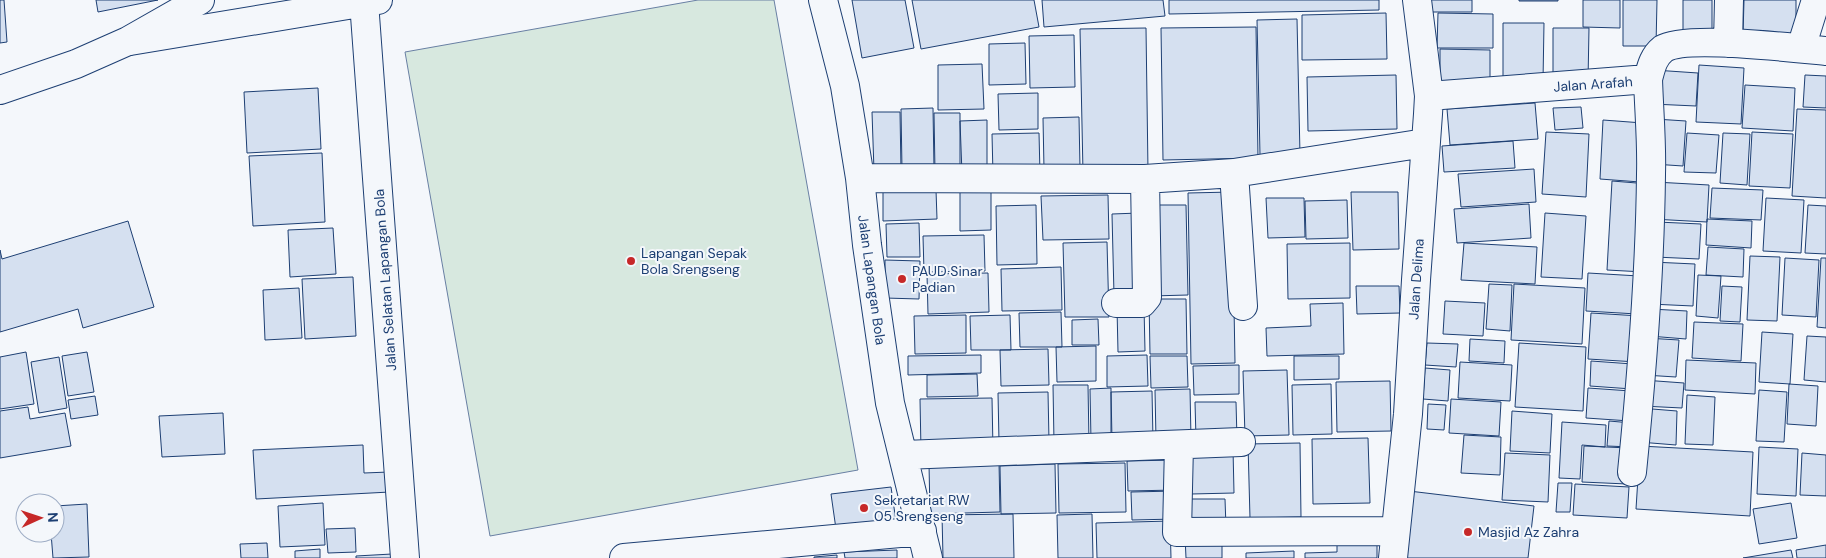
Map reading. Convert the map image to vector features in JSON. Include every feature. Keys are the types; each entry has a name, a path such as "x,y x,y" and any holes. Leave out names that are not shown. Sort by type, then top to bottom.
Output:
{"street":[{"path":"0,90 76,64 128,41 200,0"},
{"name":"Jalan Lapangan Bola","path":"823,0 844,86 860,178 867,245 890,403 928,558"},
{"name":"Jalan Delima","path":"1392,558 1408,414 1429,96 1417,0"},
{"path":"1728,43 1729,0"},
{"path":"1813,50 1816,0"},
{"path":"128,41 371,1"},
{"name":"Jalan Selatan Lapangan Bola","path":"371,1 405,558"},
{"name":"Jalan Arafah","path":"1429,96 1648,79 1654,59 1663,49 1676,44 1728,43 1813,50"},
{"path":"1632,472 1642,370 1652,172 1648,79"},
{"path":"860,178 1146,180 1234,173 1425,143"},
{"path":"1234,173 1243,306"},
{"path":"1116,303 1142,302 1147,297 1146,180"},
{"path":"904,455 1241,442"},
{"path":"1179,445 1177,532 1395,531"},
{"path":"624,558 681,555 922,531"}],"shaded area":[{"name":"Lapangan Sepak Bola Srengseng","path":"698,0 774,0 858,470 490,536 405,52"}],"building":[{"path":"0,0 4,0 7,42 0,43"},
{"path":"96,0 158,0 98,12"},
{"path":"852,0 905,0 914,48 862,58"},
{"path":"912,0 1034,0 1039,27 921,49"},
{"path":"1042,0 1163,0 1165,16 1044,27"},
{"path":"1169,0 1379,0 1379,10 1169,14"},
{"path":"1429,0 1472,0 1472,12 1430,12"},
{"path":"1558,0 1558,1 1519,1"},
{"path":"1583,0 1620,0 1620,28 1583,27"},
{"path":"1623,0 1657,0 1656,46 1623,46"},
{"path":"1683,0 1712,0 1712,36 1683,36"},
{"path":"1744,0 1796,0 1796,35 1743,35"},
{"path":"1386,13 1387,59 1302,60 1302,15"},
{"path":"1438,13 1493,14 1493,48 1437,48"},
{"path":"1297,19 1300,155 1260,155 1257,20"},
{"path":"1503,23 1544,23 1543,81 1503,80"},
{"path":"1256,27 1258,158 1163,160 1161,28"},
{"path":"1146,28 1148,171 1083,173 1080,29"},
{"path":"1553,28 1589,28 1588,81 1553,82"},
{"path":"1074,35 1075,87 1030,88 1029,36"},
{"path":"1025,43 1026,84 989,85 989,44"},
{"path":"1440,49 1490,50 1490,87 1440,86"},
{"path":"982,64 984,109 938,110 938,65"},
{"path":"1699,65 1744,68 1741,124 1696,122"},
{"path":"1654,70 1698,73 1696,106 1652,104"},
{"path":"1396,75 1397,129 1308,131 1307,77"},
{"path":"1805,75 1826,76 1826,108 1803,107"},
{"path":"1745,85 1795,88 1793,131 1742,128"},
{"path":"318,88 321,149 247,153 244,92"},
{"path":"1038,93 1038,129 999,130 998,94"},
{"path":"1535,103 1538,139 1450,145 1447,109"},
{"path":"1581,107 1583,128 1555,130 1553,108"},
{"path":"933,108 934,169 902,170 901,109"},
{"path":"1797,109 1826,110 1826,198 1792,196"},
{"path":"872,112 900,112 901,170 874,171"},
{"path":"934,113 960,113 960,171 935,172"},
{"path":"1079,117 1080,168 1044,169 1043,118"},
{"path":"1655,119 1686,121 1683,166 1653,164"},
{"path":"987,120 987,173 962,174 960,121"},
{"path":"1603,120 1643,123 1640,182 1600,179"},
{"path":"1546,132 1589,134 1586,197 1542,194"},
{"path":"1752,132 1793,134 1790,188 1749,186"},
{"path":"1039,133 1040,174 993,175 992,134"},
{"path":"1687,133 1719,135 1716,173 1684,172"},
{"path":"1723,133 1750,134 1747,185 1720,183"},
{"path":"1513,141 1515,168 1444,172 1442,146"},
{"path":"322,153 325,222 253,226 249,156"},
{"path":"1534,169 1536,202 1461,207 1458,174"},
{"path":"1612,181 1649,184 1644,272 1607,270"},
{"path":"1655,182 1709,185 1707,222 1652,219"},
{"path":"991,185 991,230 960,231 960,187"},
{"path":"1712,188 1763,190 1761,220 1710,218"},
{"path":"936,190 937,219 883,221 883,192"},
{"path":"1232,192 1235,363 1191,364 1188,193"},
{"path":"1351,192 1398,192 1399,249 1353,250"},
{"path":"1108,195 1109,239 1043,240 1041,196"},
{"path":"1266,198 1304,198 1305,237 1268,238"},
{"path":"1766,198 1804,200 1801,253 1763,251"},
{"path":"1347,200 1348,238 1306,239 1305,201"},
{"path":"1529,204 1531,238 1457,243 1454,209"},
{"path":"1036,205 1037,264 997,265 996,206"},
{"path":"1149,205 1186,205 1188,295 1151,296"},
{"path":"1808,205 1826,206 1826,254 1805,253"},
{"path":"1139,213 1141,295 1114,295 1112,214"},
{"path":"1545,213 1586,216 1582,279 1541,277"},
{"path":"1707,219 1752,221 1751,248 1706,245"},
{"path":"128,221 154,307 83,328 78,309 0,332 0,250 2,259"},
{"path":"1657,222 1701,224 1699,259 1655,257"},
{"path":"919,223 920,257 887,257 886,224"},
{"path":"333,228 336,274 290,277 288,230"},
{"path":"984,235 985,271 924,272 923,236"},
{"path":"1107,242 1109,317 1065,317 1063,243"},
{"path":"1350,243 1350,298 1288,299 1287,244"},
{"path":"1464,243 1537,247 1535,284 1461,280"},
{"path":"1708,247 1744,249 1743,277 1706,275"},
{"path":"1750,256 1780,257 1777,321 1747,320"},
{"path":"1785,258 1819,260 1816,317 1782,315"},
{"path":"1821,258 1826,258 1826,328 1817,327"},
{"name":"PAUD Sinar Padian","path":"885,260 920,261 919,299 885,298"},
{"path":"1652,262 1695,264 1693,306 1650,304"},
{"path":"1061,267 1062,310 1002,311 1001,269"},
{"path":"988,273 989,312 928,314 927,274"},
{"path":"1588,273 1639,276 1637,314 1586,311"},
{"path":"1698,275 1721,276 1718,318 1696,316"},
{"path":"353,277 356,336 305,339 302,279"},
{"path":"1489,284 1512,285 1510,331 1486,329"},
{"path":"1514,284 1585,288 1582,344 1511,340"},
{"path":"1356,286 1399,286 1400,313 1357,314"},
{"path":"1722,286 1742,287 1740,322 1720,321"},
{"path":"299,288 302,338 265,340 263,290"},
{"path":"1149,299 1186,299 1187,354 1150,354"},
{"path":"1445,301 1485,303 1483,336 1443,334"},
{"path":"1343,303 1344,354 1267,356 1266,328 1311,326 1310,304"},
{"path":"1144,307 1145,351 1118,352 1117,308"},
{"path":"1651,309 1687,311 1686,339 1649,336"},
{"path":"1061,312 1062,347 1020,347 1019,313"},
{"path":"1591,313 1640,316 1637,362 1588,359"},
{"path":"966,315 966,353 915,354 914,316"},
{"path":"1010,315 1011,350 971,350 970,316"},
{"path":"1098,319 1099,345 1072,345 1072,320"},
{"path":"1694,322 1743,324 1741,361 1692,358"},
{"path":"1762,332 1793,334 1790,384 1759,382"},
{"path":"1807,336 1826,337 1826,382 1804,380"},
{"path":"1646,338 1679,340 1676,377 1644,375"},
{"path":"1470,339 1505,341 1504,363 1469,361"},
{"path":"1427,343 1458,344 1456,367 1425,365"},
{"path":"1519,343 1586,347 1583,411 1515,407"},
{"path":"1096,346 1096,381 1057,382 1056,347"},
{"path":"1048,349 1049,385 1001,386 1000,350"},
{"path":"26,352 34,404 0,409 0,357"},
{"path":"87,352 94,392 68,396 62,356"},
{"path":"981,355 981,373 908,375 908,356"},
{"path":"1147,355 1148,386 1107,387 1107,356"},
{"path":"1150,356 1187,356 1188,387 1151,388"},
{"path":"1294,356 1339,356 1339,379 1294,380"},
{"path":"59,357 67,408 39,413 31,362"},
{"path":"1686,360 1756,363 1755,394 1685,390"},
{"path":"1591,361 1633,364 1632,389 1590,386"},
{"path":"1460,362 1512,365 1510,401 1458,398"},
{"path":"1239,365 1239,394 1194,395 1193,366"},
{"path":"1425,368 1450,370 1448,401 1423,399"},
{"path":"1287,370 1289,435 1245,436 1243,371"},
{"path":"977,374 978,396 927,397 927,375"},
{"path":"1643,380 1684,383 1682,408 1642,406"},
{"path":"1390,381 1391,431 1337,432 1336,382"},
{"path":"1331,384 1332,434 1293,435 1292,385"},
{"path":"1789,384 1818,386 1816,426 1787,424"},
{"path":"1053,385 1088,385 1089,443 1054,443"},
{"path":"1111,388 1111,441 1091,441 1090,389"},
{"path":"1588,388 1631,391 1630,421 1586,418"},
{"path":"1190,389 1191,439 1156,440 1155,390"},
{"path":"1759,390 1787,392 1784,442 1756,441"},
{"path":"1152,391 1153,440 1112,440 1111,392"},
{"path":"1048,392 1049,441 999,442 998,393"},
{"path":"1687,395 1715,397 1713,445 1685,444"},
{"path":"95,396 98,415 71,419 68,400"},
{"path":"992,398 993,450 921,451 920,399"},
{"path":"1451,399 1501,402 1499,436 1449,433"},
{"path":"1195,402 1236,402 1237,439 1196,439"},
{"path":"1428,404 1446,405 1444,430 1427,429"},
{"path":"28,407 30,419 65,413 71,446 0,458 0,411"},
{"path":"1640,408 1677,411 1676,445 1639,442"},
{"path":"1512,411 1552,414 1550,453 1510,451"},
{"path":"223,413 225,454 162,457 159,416"},
{"path":"1609,421 1632,423 1631,447 1607,446"},
{"path":"1562,422 1606,425 1605,447 1582,445 1580,479 1559,478"},
{"path":"1464,435 1501,437 1500,475 1461,473"},
{"path":"1368,438 1370,503 1313,504 1312,439"},
{"path":"1300,443 1301,517 1250,518 1248,444"},
{"path":"363,445 364,473 389,472 390,492 256,499 253,450"},
{"path":"1584,446 1629,448 1627,484 1582,482"},
{"path":"1640,446 1753,452 1750,516 1636,509"},
{"path":"1759,447 1798,449 1796,496 1757,494"},
{"path":"1233,449 1234,493 1191,494 1190,450"},
{"path":"1505,453 1550,455 1548,502 1502,500"},
{"path":"1802,453 1826,455 1826,496 1800,495"},
{"path":"1175,460 1176,490 1128,491 1127,461"},
{"path":"999,462 1000,512 930,514 929,464"},
{"path":"1125,463 1126,512 1059,513 1058,464"},
{"path":"1055,464 1056,513 1001,514 1000,466"},
{"path":"1558,483 1572,483 1570,512 1556,512"},
{"path":"1575,484 1629,487 1627,518 1573,515"},
{"name":"Sekretariat RW 05 Srengseng","path":"891,487 896,521 836,529 831,494"},
{"path":"1175,491 1176,519 1132,520 1131,492"},
{"name":"Masjid Az Zahra","path":"1409,491 1534,506 1528,558 1401,558"},
{"path":"1187,499 1225,499 1226,527 1187,528"},
{"path":"323,503 325,545 280,547 278,506"},
{"path":"1791,503 1797,538 1759,544 1753,509"},
{"path":"87,504 89,557 53,558 52,543 65,543 65,505"},
{"path":"1013,514 1014,558 943,558 942,515"},
{"path":"1092,514 1093,558 1058,558 1057,515"},
{"path":"1170,521 1171,558 1097,558 1096,523"},
{"path":"355,528 356,552 328,553 326,529"},
{"path":"1222,535 1222,558 1186,558 1185,536"},
{"path":"1377,535 1377,558 1305,558 1305,553 1337,552 1337,536"},
{"path":"267,543 268,558 241,558 240,544"},
{"path":"1826,545 1826,558 1797,558 1796,550"},
{"path":"320,549 320,558 295,558 295,551"},
{"path":"897,550 897,558 845,558 844,552"},
{"path":"1791,550 1793,558 1743,558"},
{"path":"1294,551 1294,558 1246,558 1246,553"},
{"path":"392,554 392,558 356,558 356,556"},
{"path":"837,555 837,558 814,558 814,557"}],"place":[{"name":"Lapangan Sepak Bola Srengseng","path":"631,261"},
{"name":"PAUD Sinar Padian","path":"902,279"},
{"name":"Sekretariat RW 05 Srengseng","path":"864,508"},
{"name":"Masjid Az Zahra","path":"1468,532"}]}
